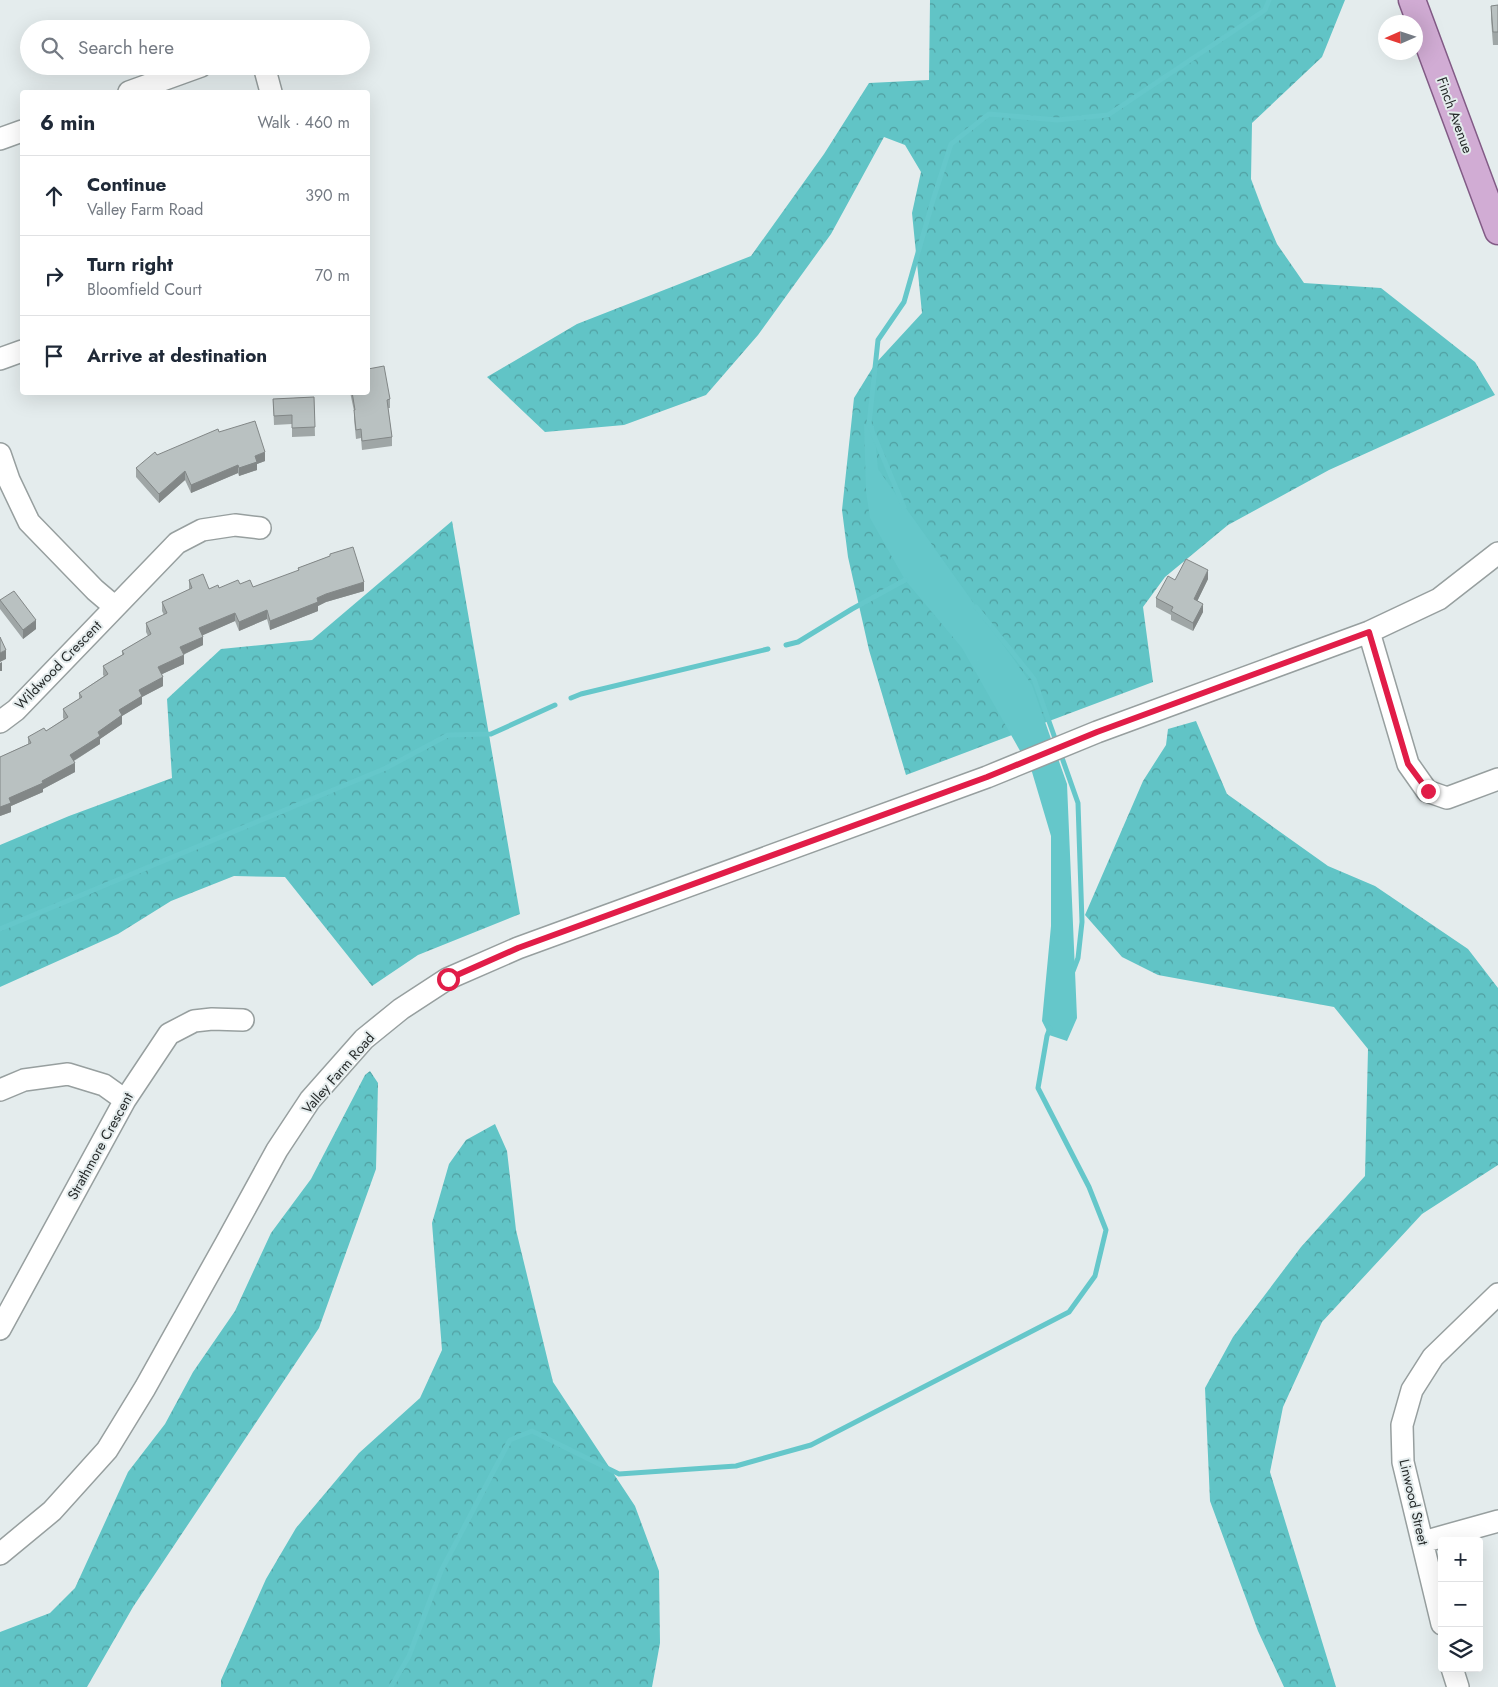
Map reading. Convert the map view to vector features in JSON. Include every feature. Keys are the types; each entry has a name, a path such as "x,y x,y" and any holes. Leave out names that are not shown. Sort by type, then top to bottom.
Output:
{"main road":[{"name":"Finch Avenue","path":"1412,0 1498,231"}],"street":[{"path":"135,90 176,75"},
{"path":"266,75 270,90"},
{"path":"0,139 20,132"},
{"path":"0,359 20,352"},
{"path":"0,454 9,480 29,522 95,590 115,607"},
{"name":"Wildwood Crescent","path":"0,722 16,710 177,543 202,530 235,525 260,528"},
{"name":"Valley Farm Road","path":"0,1554 52,1511 107,1450 149,1380 282,1143 310,1100 364,1039 401,1009 448,979 518,948 987,777 1097,732 1369,632 1439,599 1498,553"},
{"path":"1369,632 1408,764 1428,791 1447,798 1498,779"},
{"name":"Strathmore Crescent","path":"0,1329 125,1100 169,1034 194,1021 212,1019 243,1020"},
{"path":"0,1090 24,1080 68,1074 104,1085 125,1100"},
{"name":"Linwood Street","path":"1438,1607 1403,1462 1402,1424 1412,1390 1433,1357 1498,1294"},
{"path":"1423,1542 1498,1521"},
{"path":"1453,1672 1458,1687"}],"green space":[{"path":"930,0 1345,0 1322,57 1252,123 1251,179 1263,211 1277,244 1304,283 1381,288 1475,362 1495,395 1329,470 1228,525 1165,577 1143,607 1153,682 906,775 869,650 848,557 842,510 854,398 875,364 922,313 912,213 921,172 905,145 884,137 831,234 758,335 706,395 624,425 545,432 487,377 577,324 751,256 824,154 869,83 929,80"},
{"path":"452,521 520,914 418,955 372,986 285,877 234,876 171,901 118,934 0,987 0,845 69,816 172,778 167,699 221,649 312,640"},
{"path":"1196,721 1227,794 1328,866 1375,886 1468,949 1498,988 1498,1165 1422,1214 1322,1322 1283,1407 1270,1472 1336,1687 1284,1687 1258,1631 1210,1501 1205,1388 1233,1337 1301,1247 1365,1176 1368,1049 1334,1007 1158,975 1122,957 1085,915 1143,781 1166,745 1168,729"},
{"path":"370,1071 378,1083 376,1169 319,1328 133,1607 87,1687 0,1687 0,1632 50,1613 75,1588 128,1472 165,1424 193,1372 235,1311 271,1233 311,1179 365,1075"},
{"path":"495,1124 507,1151 516,1230 553,1382 635,1506 659,1571 660,1643 652,1687 221,1687 221,1680 266,1579 296,1528 359,1453 420,1398 442,1350 432,1223 449,1164 466,1140"}],"shaded area":[{"path":"864,424 874,426 878,469 1032,685 1067,784 1077,1018 1067,1041 1049,1035 1042,1021 1051,926 1051,836 1032,772 962,648 905,580 870,518 866,492"}],"building":[{"path":"1498,5 1498,32 1493,32 1491,6"},
{"path":"384,366 390,399 387,400 392,437 362,441 361,429 356,430 352,395 370,395 370,369"},
{"path":"314,397 315,427 292,428 292,415 274,416 273,399"},
{"path":"255,421 265,452 255,456 257,462 239,468 238,465 191,485 185,471 159,494 136,468 155,452 157,455 218,429 219,432"},
{"path":"353,547 364,582 326,594 317,598 318,602 270,621 267,610 239,622 235,613 199,628 203,637 180,647 184,655 158,667 163,677 139,690 142,696 119,710 122,715 98,732 100,736 70,755 75,763 42,781 43,783 9,798 11,803 0,807 0,757 31,743 28,737 44,728 46,731 68,717 63,709 82,697 79,693 108,674 103,666 124,654 122,651 151,634 146,623 167,613 162,602 192,588 189,580 203,574 209,589 218,585 219,588 238,580 240,584 250,580 253,587 299,570 298,568 330,556 330,554"},
{"path":"1186,559 1208,570 1194,599 1203,604 1193,623 1171,611 1173,607 1156,598 1168,576 1175,580"},
{"path":"14,591 36,620 23,630 0,600"},
{"path":"0,637 6,650 0,653"}],"waterway":[{"path":"904,507 869,424 878,340 904,302 951,144 989,114 1057,120 1108,115 1265,10 1269,0"},
{"path":"786,645 798,642 905,580"},
{"path":"976,607 1034,679 1057,744"},
{"path":"571,698 768,649"},
{"path":"0,929 386,768 448,735 491,734 555,705"},
{"path":"1060,752 1078,803 1082,922 1078,958 1073,971"},
{"path":"391,1687 409,1656 441,1571 510,1440 532,1431 619,1474 736,1466 811,1445 1069,1312 1095,1276 1106,1230 1089,1187 1038,1088 1050,1028"}],"route":[{"path":"448,979 518,948 987,777 1154,710 1369,632 1408,764 1428,791"}]}
